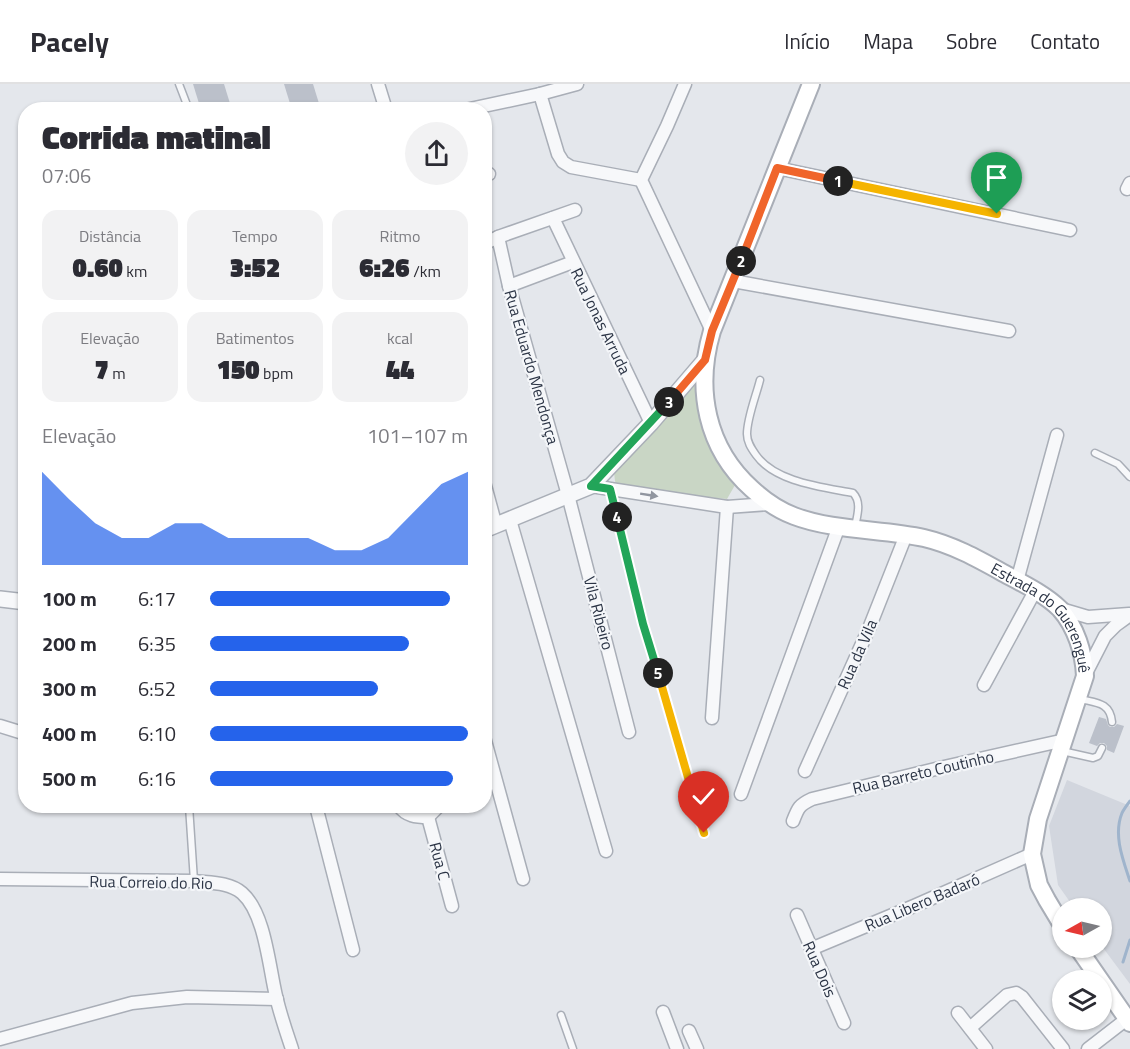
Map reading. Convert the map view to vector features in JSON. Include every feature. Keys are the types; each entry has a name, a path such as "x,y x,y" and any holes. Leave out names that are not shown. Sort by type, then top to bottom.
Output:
{"main road":[{"name":"Estrada do Guerenguê","path":"811,84 712,331 705,360 704,376 708,418 720,449 741,479 769,504 797,517 906,535 959,549 1035,591 1064,615 1076,636 1083,656 1085,676 1038,819 1034,838 1032,854 1039,885 1052,908"},
{"path":"1085,958 1129,1020"}],"street":[{"path":"378,84 384,102"},
{"path":"492,104 577,84"},
{"path":"641,180 685,84"},
{"path":"540,94 558,154 563,162 571,166 641,180"},
{"path":"777,168 1070,230"},
{"path":"641,180 712,331"},
{"path":"492,240 575,210"},
{"name":"Rua Jonas Arruda","path":"553,218 651,423"},
{"name":"Rua Eduardo Mendonça","path":"498,237 509,286 568,495"},
{"path":"509,286 573,262"},
{"path":"733,281 1009,331"},
{"path":"497,525 591,486 651,423 705,360"},
{"path":"1017,580 1057,435"},
{"path":"591,486 727,507 769,504"},
{"name":"Vila Ribeiro","path":"568,495 629,732"},
{"path":"712,718 727,507"},
{"path":"492,509 606,851"},
{"path":"741,794 847,527"},
{"name":"Rua da Vila","path":"805,771 870,626 906,535"},
{"path":"984,685 1035,591"},
{"path":"0,599 18,601"},
{"path":"1058,608 1088,617 1130,614"},
{"path":"1085,676 1106,636 1130,614"},
{"path":"1088,617 1078,623 1076,636 1086,644 1106,636"},
{"path":"0,726 18,732"},
{"name":"Rua Barreto Coutinho","path":"793,821 801,804 812,799 1063,745"},
{"path":"492,766 523,879"},
{"path":"318,813 353,950"},
{"path":"406,813 416,817 428,817 432,813"},
{"name":"Rua C","path":"428,817 452,906"},
{"name":"Rua Libero Badaró","path":"811,949 1032,854"},
{"name":"Rua Correio do Rio","path":"0,879 194,881 231,886 249,901 259,921 277,999 292,1049"},
{"name":"Rua Dois","path":"796,915 844,1023"},
{"path":"970,1028 1007,995 1017,993 1063,1049"},
{"path":"0,1039 132,1004 187,997 277,999"},
{"path":"663,1012 677,1049"},
{"path":"958,1013 986,1049"},
{"path":"1088,1049 1129,1020"},
{"path":"689,1031 697,1049"}],"lane":[{"path":"179,84 186,102"},
{"path":"760,380 747,434 750,446 767,468 777,473 813,485 856,495 858,501 847,527"},
{"path":"1095,453 1118,464 1130,477"},
{"path":"610,489 643,624 704,833"},
{"path":"1078,698 1108,708 1112,722"},
{"path":"1063,745 1093,758 1098,756 1102,748"},
{"path":"189,813 194,881"},
{"path":"561,1015 573,1049"}],"shaded area":[{"path":"1067,780 1130,806 1130,984 1111,958 1112,898 1067,898 1058,885 1049,826"}],"green space":[{"path":"701,370 700,382 739,478 727,499 618,489 614,472"}],"building":[{"path":"193,84 224,84 230,102 199,102"},
{"path":"284,84 313,84 319,102 290,102"},
{"path":"1099,717 1106,719 1110,727 1117,724 1124,726 1114,753 1107,750 1104,743 1097,746 1089,743"}],"waterway":[{"path":"1130,801 1122,813 1118,830 1120,847 1130,881"},
{"path":"1123,962 1130,940"}],"route":[{"path":"704,833 643,624 610,489 591,486 651,423 705,360 712,331 777,168 997,214"}]}
